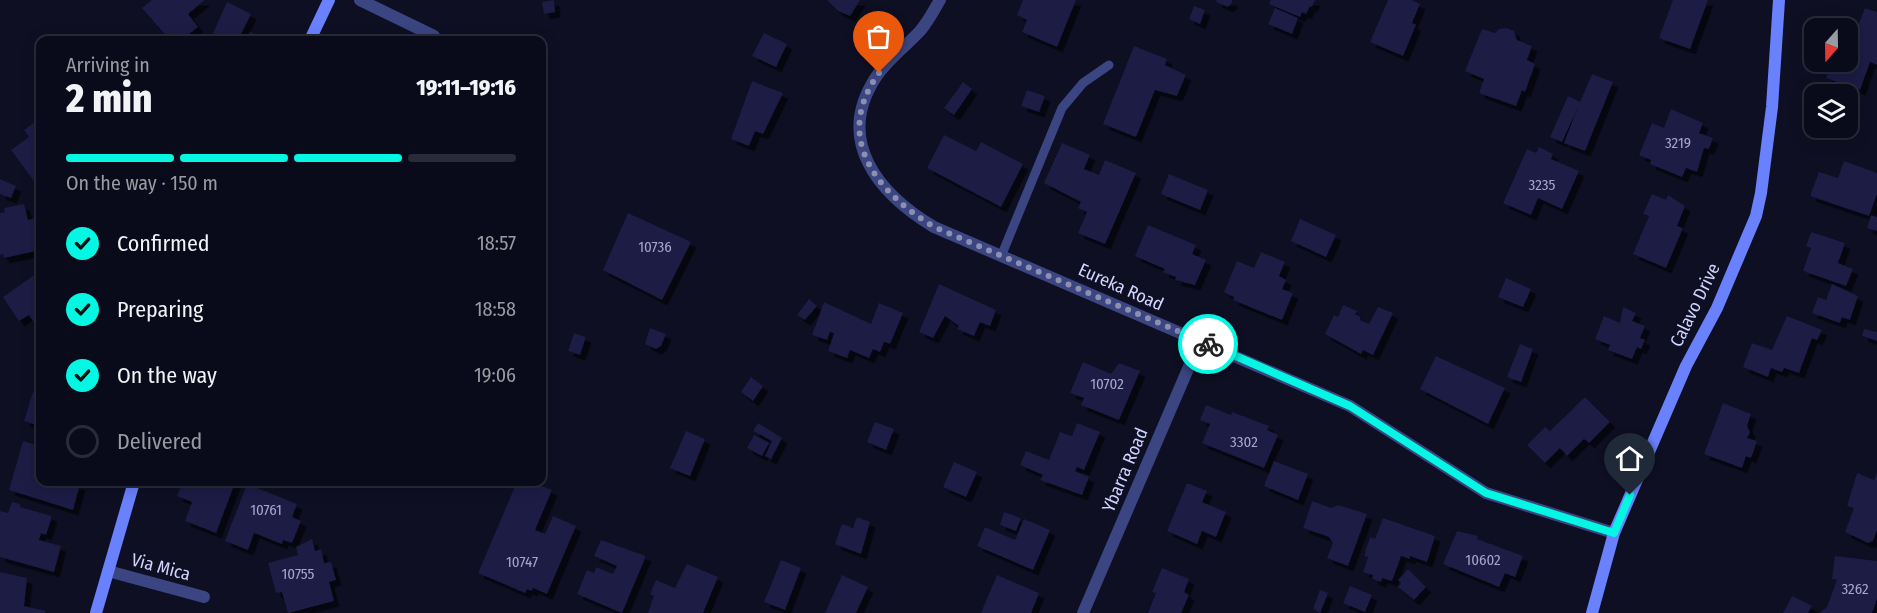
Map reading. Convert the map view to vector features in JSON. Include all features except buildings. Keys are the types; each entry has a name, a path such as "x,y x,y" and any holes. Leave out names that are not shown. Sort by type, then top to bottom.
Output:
{"street":[{"path":"312,36 329,0"},
{"path":"360,0 434,36"},
{"name":"Eureka Road","path":"940,0 922,29 875,79 860,106 862,148 866,162 884,187 909,212 934,227 1002,254 1350,406 1486,493 1614,533"},
{"name":"Calavo Drive","path":"1592,613 1614,533 1686,366 1718,308 1755,216 1761,193 1772,107 1779,0"},
{"name":"Ybarra Road","path":"1083,613 1200,341"},
{"path":"96,613 133,486"},
{"name":"Via Mica","path":"108,571 204,597"}],"lane":[{"path":"1002,254 1062,108 1083,83 1109,65"}],"way so far":[{"path":"879,73 860,106 862,148 866,162 878,179 890,195 909,212 934,227 1208,344"}],"route":[{"path":"1208,344 1350,406 1486,493 1614,533 1630,495"}]}
